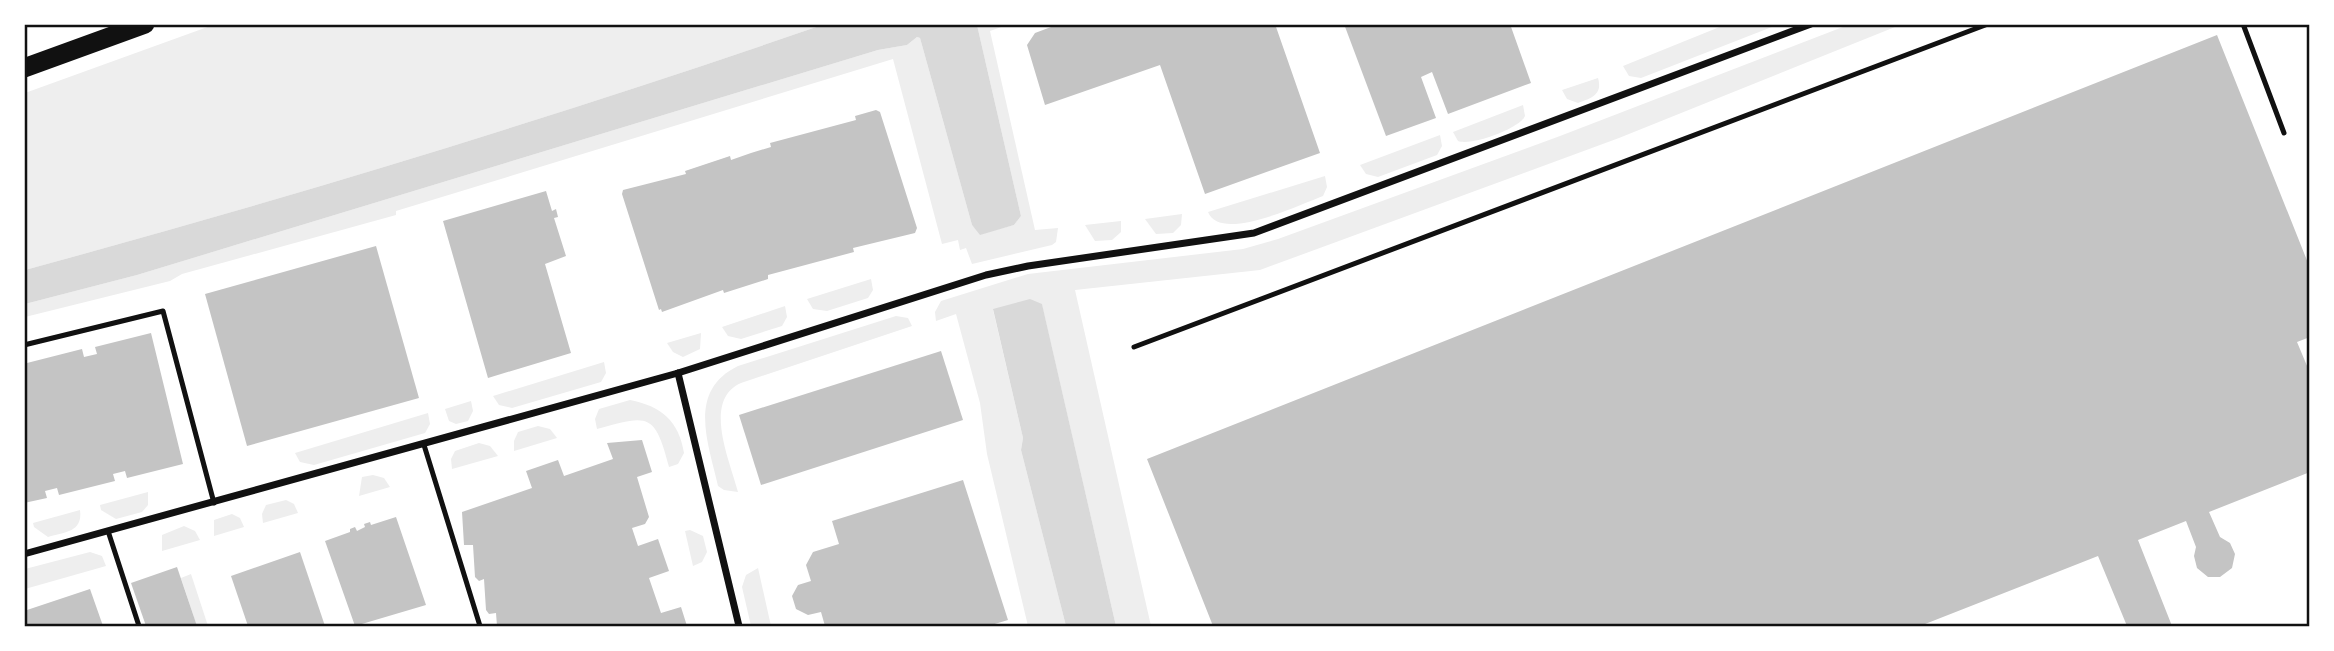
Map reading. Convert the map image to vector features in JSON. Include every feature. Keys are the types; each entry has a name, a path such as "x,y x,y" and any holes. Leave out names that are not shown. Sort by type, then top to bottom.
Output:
{"highway":[{"path":"24,68 145,24"}],"street":[{"path":"24,554 678,373 986,275 1028,265 1254,233 1811,24"},
{"path":"678,373 739,626"}],"lane":[{"path":"1134,347 1989,24"},
{"path":"2243,24 2284,133"},
{"path":"24,345 163,311 214,503"},
{"path":"424,445 480,626"},
{"path":"108,531 139,626"}],"shaded area":[{"path":"1727,24 1777,25 1641,78 1629,76 1623,66"},
{"path":"213,25 822,25 425,154 226,214 25,270 25,93"},
{"path":"822,25 977,25 1021,216 1014,225 980,235 972,225 920,38 917,37 907,45 878,50 137,275 25,304 25,270 226,214 425,154"},
{"path":"977,25 1007,25 990,31 1035,230 1058,228 1056,242 1052,245 972,264 966,248 960,250 958,240 942,244 893,59 396,211 396,215 182,274 170,281 25,317 25,304 137,275 878,50 907,45 917,37 920,38 972,225 980,234 1014,225 1021,216"},
{"path":"1848,25 1900,25 1619,138 1260,270 1075,290 1151,626 1116,626 1042,305 993,310 1023,438 1021,450 1066,626 1028,626 987,454 980,403 956,314 936,321 935,312 941,301 1028,274 1243,249 1278,239 1560,136"},
{"path":"1598,78 1597,92 1578,103 1567,99 1562,90"},
{"path":"1523,105 1525,116 1521,121 1494,135 1464,142 1458,141 1453,132"},
{"path":"1440,135 1442,146 1437,155 1378,177 1366,174 1360,165"},
{"path":"1325,176 1327,187 1323,196 1261,219 1228,224 1215,221 1208,212"},
{"path":"1182,214 1181,225 1173,233 1156,234 1145,219"},
{"path":"1121,221 1121,232 1112,240 1095,241 1085,225"},
{"path":"871,279 873,290 868,298 827,311 813,309 807,299"},
{"path":"1030,299 1042,304 1116,626 1066,626 1021,450 1023,438 993,309"},
{"path":"785,306 787,317 782,326 741,339 728,336 722,327"},
{"path":"896,316 908,318 912,326 741,383 729,391 723,403 722,432 738,492 724,490 718,486 705,419 712,389 722,377 738,366"},
{"path":"701,333 700,349 683,357 673,352 667,343"},
{"path":"604,362 606,373 601,382 512,408 499,405 493,396"},
{"path":"630,400 651,406 673,424 684,453 678,464 669,467 659,436 647,422 628,421 597,429 595,419 599,409"},
{"path":"471,401 473,411 468,421 456,424 449,421 445,409"},
{"path":"428,413 430,424 425,433 314,465 300,462 295,453"},
{"path":"538,426 550,429 557,438 514,451 518,432"},
{"path":"479,443 490,446 498,456 452,469 451,459 455,451"},
{"path":"373,475 384,478 390,487 359,496 362,477"},
{"path":"148,492 148,505 142,512 116,519 101,510 100,505"},
{"path":"286,500 294,504 298,513 263,523 262,514 266,505"},
{"path":"80,510 79,523 72,530 48,537 34,527 33,523"},
{"path":"232,514 240,518 244,527 214,536 214,520"},
{"path":"184,526 195,531 200,540 162,551 162,535"},
{"path":"690,530 703,536 707,552 702,562 693,566 685,531"},
{"path":"90,552 102,556 106,566 25,589 25,569"},
{"path":"758,568 771,626 751,626 742,587 746,575"},
{"path":"191,574 208,626 197,626 181,578"}],"building":[{"path":"1059,24 1275,24 1320,153 1205,194 1160,65 1045,105 1027,45 1035,33"},
{"path":"1344,24 1510,24 1531,83 1448,114 1432,72 1421,77 1436,118 1386,136"},
{"path":"2217,35 2310,268 2310,337 2297,342 2310,373 2310,472 2209,512 2220,537 2230,543 2235,554 2232,568 2220,577 2208,577 2197,568 2194,556 2196,547 2186,521 2138,540 2172,626 2127,626 2098,556 1920,626 1213,626 1147,459"},
{"path":"876,110 880,112 917,228 915,233 853,248 854,252 768,275 768,279 724,293 723,290 662,312 659,310 622,194 623,190 686,174 685,171 730,156 731,160 771,147 770,143 856,120 855,116"},
{"path":"546,191 552,211 556,209 558,217 554,218 566,256 545,264 571,353 488,378 443,221"},
{"path":"376,246 419,398 247,446 205,294"},
{"path":"151,333 183,464 127,478 125,471 113,474 115,481 59,495 57,488 45,491 47,498 24,503 27,363 82,349 84,357 97,354 95,347"},
{"path":"941,351 963,420 761,485 739,415"},
{"path":"642,440 652,472 637,477 649,517 645,524 632,528 638,546 658,539 669,571 649,578 661,613 681,607 687,626 497,626 496,613 489,614 486,610 484,579 479,581 475,577 473,545 464,545 462,512 532,488 526,471 558,460 564,476 613,459 607,443"},
{"path":"963,480 1008,620 988,626 825,626 821,612 808,615 796,609 792,596 798,585 811,581 806,565 813,552 839,544 832,521"},
{"path":"396,517 426,605 355,626 325,541 350,532 350,529 355,527 357,531 365,527 364,524 370,522 371,525"},
{"path":"300,552 325,626 248,626 231,576"},
{"path":"177,567 197,626 146,626 131,583"},
{"path":"90,589 103,626 27,626 24,611"}]}
